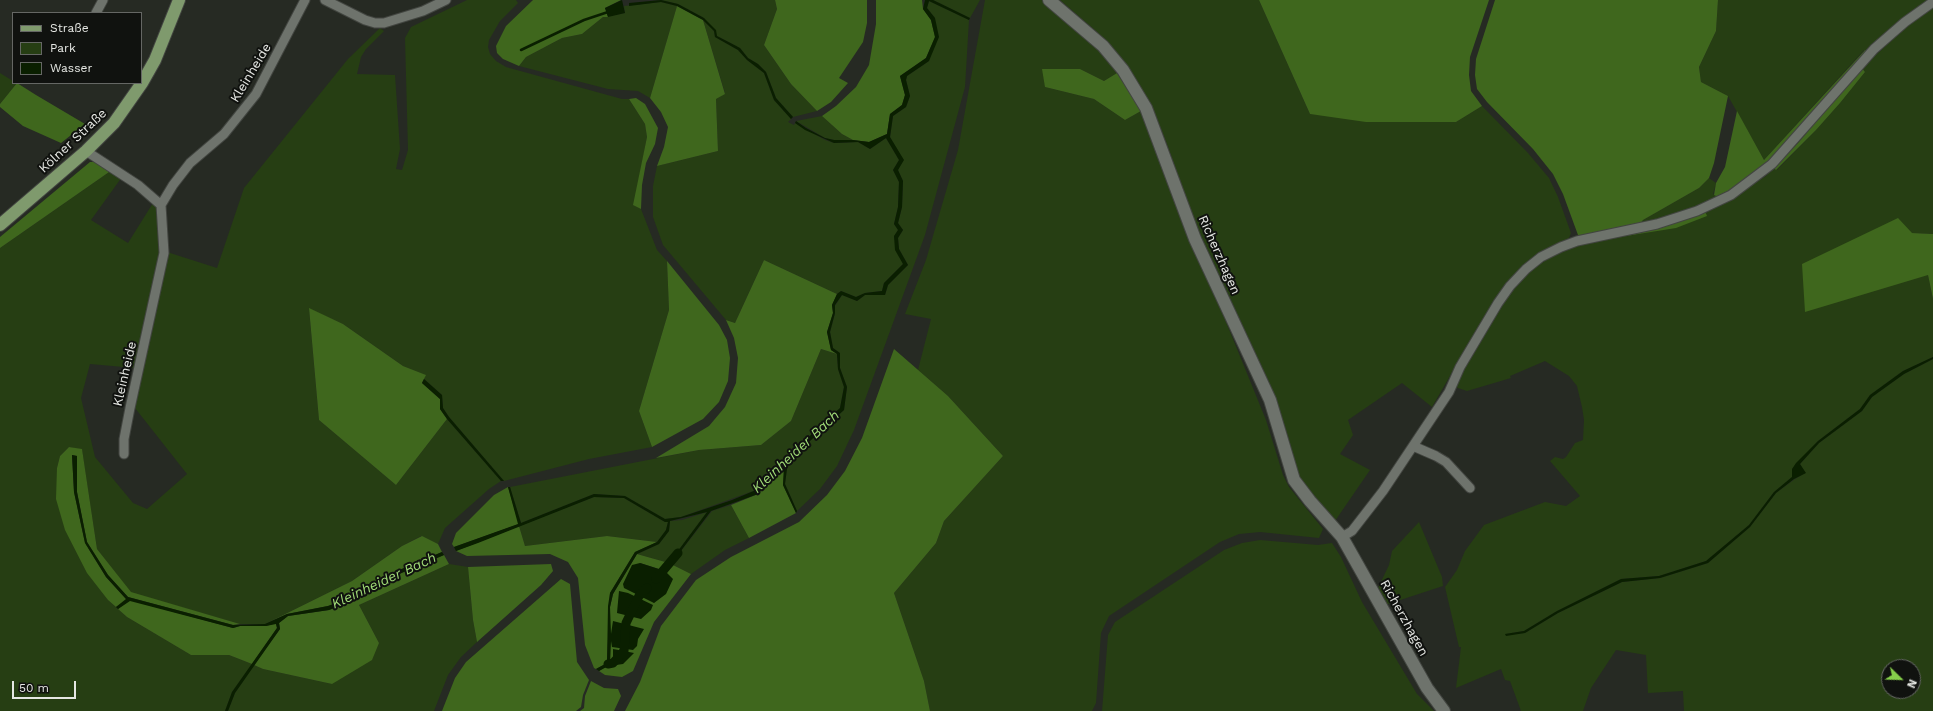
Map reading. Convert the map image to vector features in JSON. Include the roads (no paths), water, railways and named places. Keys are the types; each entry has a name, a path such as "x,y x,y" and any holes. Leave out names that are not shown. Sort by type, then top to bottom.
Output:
{"main road":[{"name":"Kölner Straße","path":"142,83 155,60 179,0"},
{"name":"Kölner Straße","path":"0,225 86,151 114,123 141,84"}],"street":[{"path":"97,12 103,0"},
{"name":"Kleinheide","path":"124,454 124,439 130,408 164,253 161,205 173,184 190,163 224,134 256,94 305,0"},
{"path":"325,0 365,20 375,23 384,23 423,11 446,0"},
{"name":"Richerzhagen","path":"1049,0 1103,46 1123,70 1146,108 1195,239 1270,400 1294,480 1310,501 1342,537 1427,688 1444,711"},
{"path":"1342,537 1352,531 1383,491 1449,392 1460,367 1498,302 1510,286 1526,269 1541,257 1577,241 1657,224 1697,211 1731,195 1772,164 1874,50 1905,22 1933,2"},
{"path":"86,151 138,185 161,205"},
{"path":"1413,446 1446,462 1470,488"}],"water":[{"path":"622,0 625,13 608,17 605,8"},
{"path":"661,0 678,4 704,18 716,30 717,36 740,48 748,58 758,64 766,72 776,98 793,117 791,119 774,100 764,73 747,60 738,50 715,37 714,31 703,20 677,6 661,2 629,6 629,3"},
{"name":"Kleinheider Bach","path":"925,0 933,0 970,18 969,20 929,1 927,8 935,18 939,37 929,61 907,76 906,80 910,96 906,107 893,116 890,137 904,160 898,170 903,181 902,207 898,223 903,230 898,238 899,249 908,265 888,285 885,295 865,295 857,301 842,295 835,305 835,313 830,332 833,348 840,353 840,368 847,387 844,410 788,461 785,484 797,511 796,513 783,485 784,465 758,494 711,511 671,564 669,563 707,512 670,521 669,531 659,544 637,554 613,594 610,607 611,634 613,621 644,629 638,639 637,646 633,650 612,647 611,641 610,665 599,671 596,669 607,663 608,606 610,593 635,552 657,542 666,530 668,522 665,522 624,498 594,497 456,551 454,547 518,524 508,487 510,487 521,523 594,494 625,496 665,519 681,517 732,500 756,490 773,470 840,408 844,387 838,369 837,354 831,350 827,332 833,313 832,305 837,294 841,291 856,297 865,293 882,291 884,283 903,264 895,250 894,236 898,230 894,224 898,207 899,182 893,170 899,160 886,138 870,149 858,142 834,143 805,130 795,123 796,121 825,138 834,140 869,142 887,134 890,114 902,105 905,95 900,76 926,58 935,37 931,20 923,9"},
{"path":"1933,357 1933,359 1904,374 1872,397 1862,411 1819,443 1800,464 1806,473 1794,479 1776,493 1750,527 1708,563 1660,578 1622,582 1558,613 1525,633 1506,636 1505,634 1524,631 1557,611 1621,579 1659,576 1706,561 1749,525 1774,492 1792,477 1792,469 1796,463 1818,441 1860,409 1870,395 1903,371"},
{"path":"424,379 442,395 443,408 449,417 504,481 501,481 447,419 440,409 440,399 422,383"},
{"name":"Kleinheider Bach","path":"72,455 77,456 77,492 87,542 108,575 128,597 233,625 265,624 287,614 328,606 345,600 390,574 442,552 444,555 392,577 347,603 329,610 288,616 279,623 280,629 235,693 228,711 225,711 232,692 277,628 276,624 266,626 240,626 233,628 130,601 118,609 116,607 126,599 106,577 85,543 74,492"},
{"path":"640,563 665,571 673,579 666,594 654,603 624,588 623,584 632,565"},
{"path":"619,591 628,593 653,605 651,610 641,619 617,613"},
{"path":"613,649 634,653 623,664 616,665 613,663"}],"waterway":[{"path":"521,50 584,20 608,12"},
{"path":"656,579 678,553"},
{"path":"608,664 613,663 624,651 626,623 639,596 647,588"}]}
